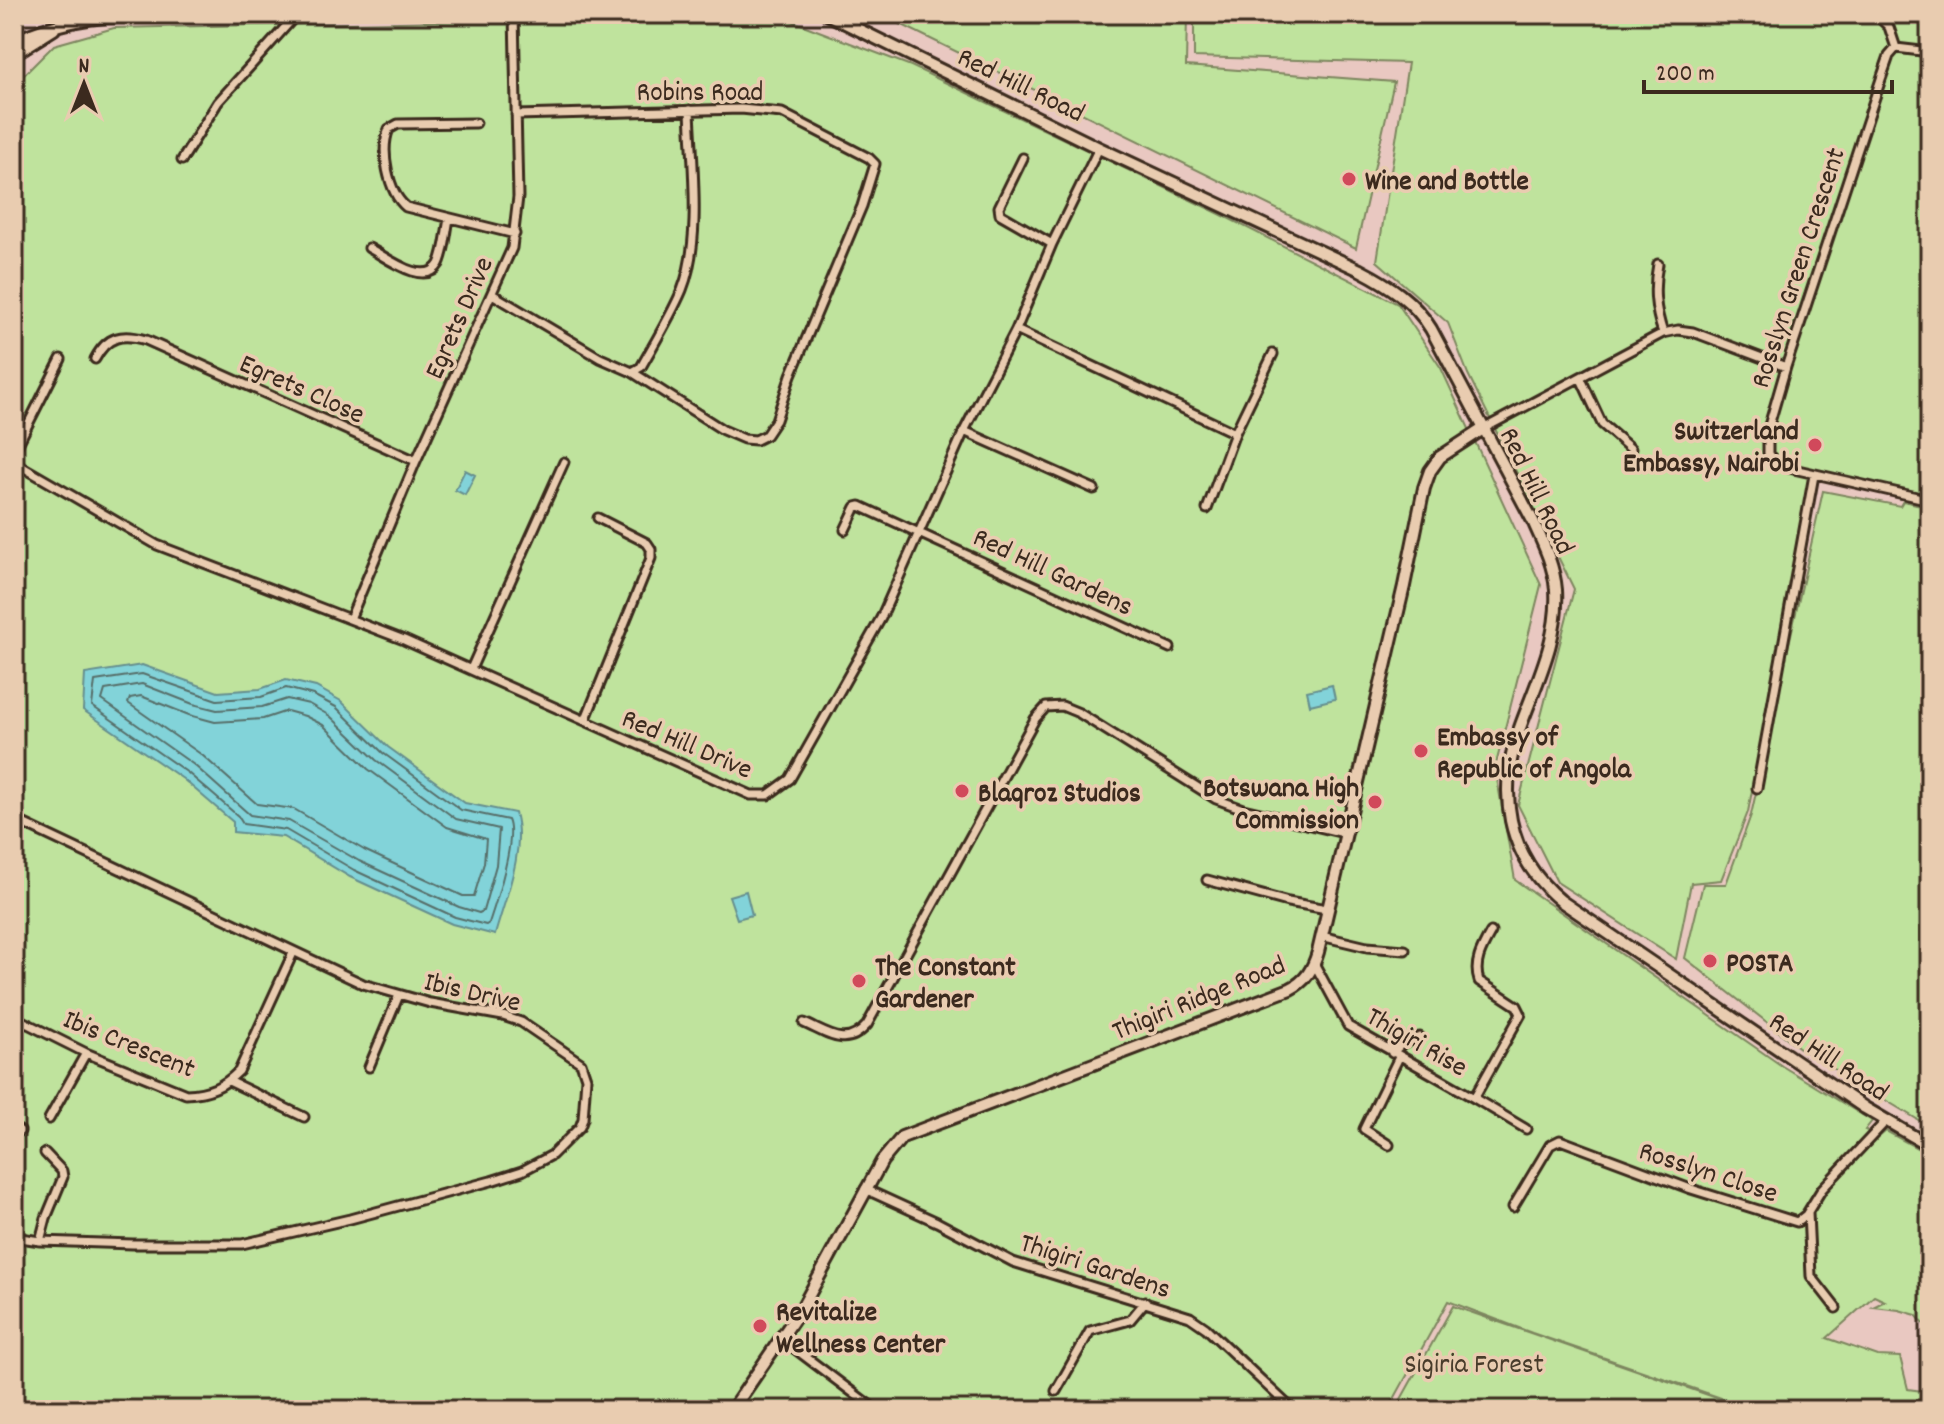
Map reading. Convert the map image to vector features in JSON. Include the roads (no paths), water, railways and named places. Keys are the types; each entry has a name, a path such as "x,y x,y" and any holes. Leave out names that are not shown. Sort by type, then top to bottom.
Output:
{"main road":[{"path":"14,42 36,30 88,18 245,14"},
{"name":"Red Hill Road","path":"827,14 1386,284 1417,309 1431,329 1545,547 1556,590 1549,653 1520,726 1508,781 1508,805 1514,834 1529,869 1542,886 1561,901 1886,1121 1930,1146"},
{"path":"14,54 66,22"},
{"name":"Thigiri Ridge Road","path":"732,1410 803,1306 865,1189 895,1143 913,1131 1290,989 1306,978 1315,965 1424,488 1430,471 1440,457 1483,429"}],"street":[{"path":"182,160 218,102 297,14"},
{"name":"Egrets Drive","path":"350,619 416,461 512,248 518,197 514,14"},
{"path":"1876,14 1889,27 1896,48 1930,52"},
{"name":"Rosslyn Green Crescent","path":"1896,48 1889,56 1881,79 1786,367 1768,429 1767,447 1775,461 1789,468 1930,500"},
{"name":"Robins Road","path":"516,115 751,109 782,113 875,164 862,206 791,375 776,420 766,435 756,440 744,439 723,430 632,372"},
{"path":"492,294 600,358 632,372 641,367 682,289 691,257 694,210 690,110"},
{"path":"476,123 398,124 389,129 384,145 393,189 398,201 406,207 515,234"},
{"name":"Red Hill Drive","path":"14,462 157,545 471,669 751,795 773,793 790,779 881,618 964,431 1016,330 1052,244 1099,148"},
{"path":"1023,158 999,207 1000,214 1052,244"},
{"path":"369,248 425,275 440,263 449,219"},
{"path":"1658,264 1654,293 1656,313 1663,333"},
{"path":"1016,330 1235,433"},
{"path":"1483,429 1663,333 1693,332 1786,367"},
{"name":"Egrets Close","path":"95,359 110,339 120,336 146,340 416,461"},
{"path":"1207,509 1235,433 1273,354"},
{"path":"14,452 61,359"},
{"path":"1581,379 1602,424 1631,449"},
{"path":"964,431 1094,489"},
{"path":"471,669 564,462"},
{"path":"1757,788 1814,475"},
{"name":"Red Hill Gardens","path":"845,530 856,507 860,506 1170,648"},
{"path":"585,721 651,558 647,543 598,518"},
{"path":"804,1023 842,1038 852,1038 867,1025 1035,719 1046,707 1062,706 1079,713 1216,799 1243,809 1344,833"},
{"name":"Ibis Drive","path":"14,819 363,984 399,995 503,1016 535,1029 581,1063 586,1078 580,1127 552,1155 522,1171 350,1219 257,1241 224,1245 40,1241 14,1237"},
{"path":"1207,880 1327,909"},
{"name":"Thigiri Rise","path":"1315,965 1348,1026 1474,1098 1521,1014 1517,1006 1476,977 1479,954 1491,932"},
{"path":"1321,936 1367,947 1405,950"},
{"name":"Ibis Crescent","path":"14,1017 86,1053 186,1094 216,1089 239,1071 293,953"},
{"path":"369,1067 399,995"},
{"path":"1389,1145 1367,1133 1364,1124 1395,1055 1403,1043 1420,1037"},
{"path":"49,1119 86,1053"},
{"path":"229,1081 304,1117"},
{"path":"1474,1098 1526,1129"},
{"name":"Rosslyn Close","path":"1513,1207 1550,1145 1560,1140 1674,1183 1791,1221 1802,1220 1822,1189 1886,1121"},
{"path":"40,1241 41,1231 63,1177 62,1171 45,1153"},
{"name":"Thigiri Gardens","path":"865,1189 1013,1262 1103,1292 1145,1302 1198,1322 1293,1410"},
{"path":"1808,1211 1811,1276 1836,1308"},
{"path":"1056,1391 1090,1331 1130,1320 1145,1302"},
{"path":"782,1339 876,1410"}],"water":[{"path":"465,470 475,475 465,495 455,490"},
{"path":"142,665 218,692 260,689 286,680 316,687 341,701 388,747 465,803 515,813 518,828 516,859 495,935 452,924 350,877 283,837 233,832 233,822 183,779 83,710 85,674"},
{"path":"1332,685 1335,699 1310,705 1307,691"},
{"path":"746,891 752,915 737,919 729,896"}],"place":[{"name":"Wine and Bottle","path":"1349,179"},
{"name":"Switzerland Embassy, Nairobi","path":"1815,445"},
{"name":"Embassy of Republic of Angola","path":"1421,751"},
{"name":"Blaqroz Studios","path":"962,791"},
{"name":"Botswana High Commission","path":"1375,802"},
{"name":"POSTA","path":"1710,961"},
{"name":"The Constant Gardener","path":"859,981"},
{"name":"Revitalize Wellness Center","path":"760,1326"}],"park label":[{"name":"Sigiria Forest","path":"1474,1362"}]}
